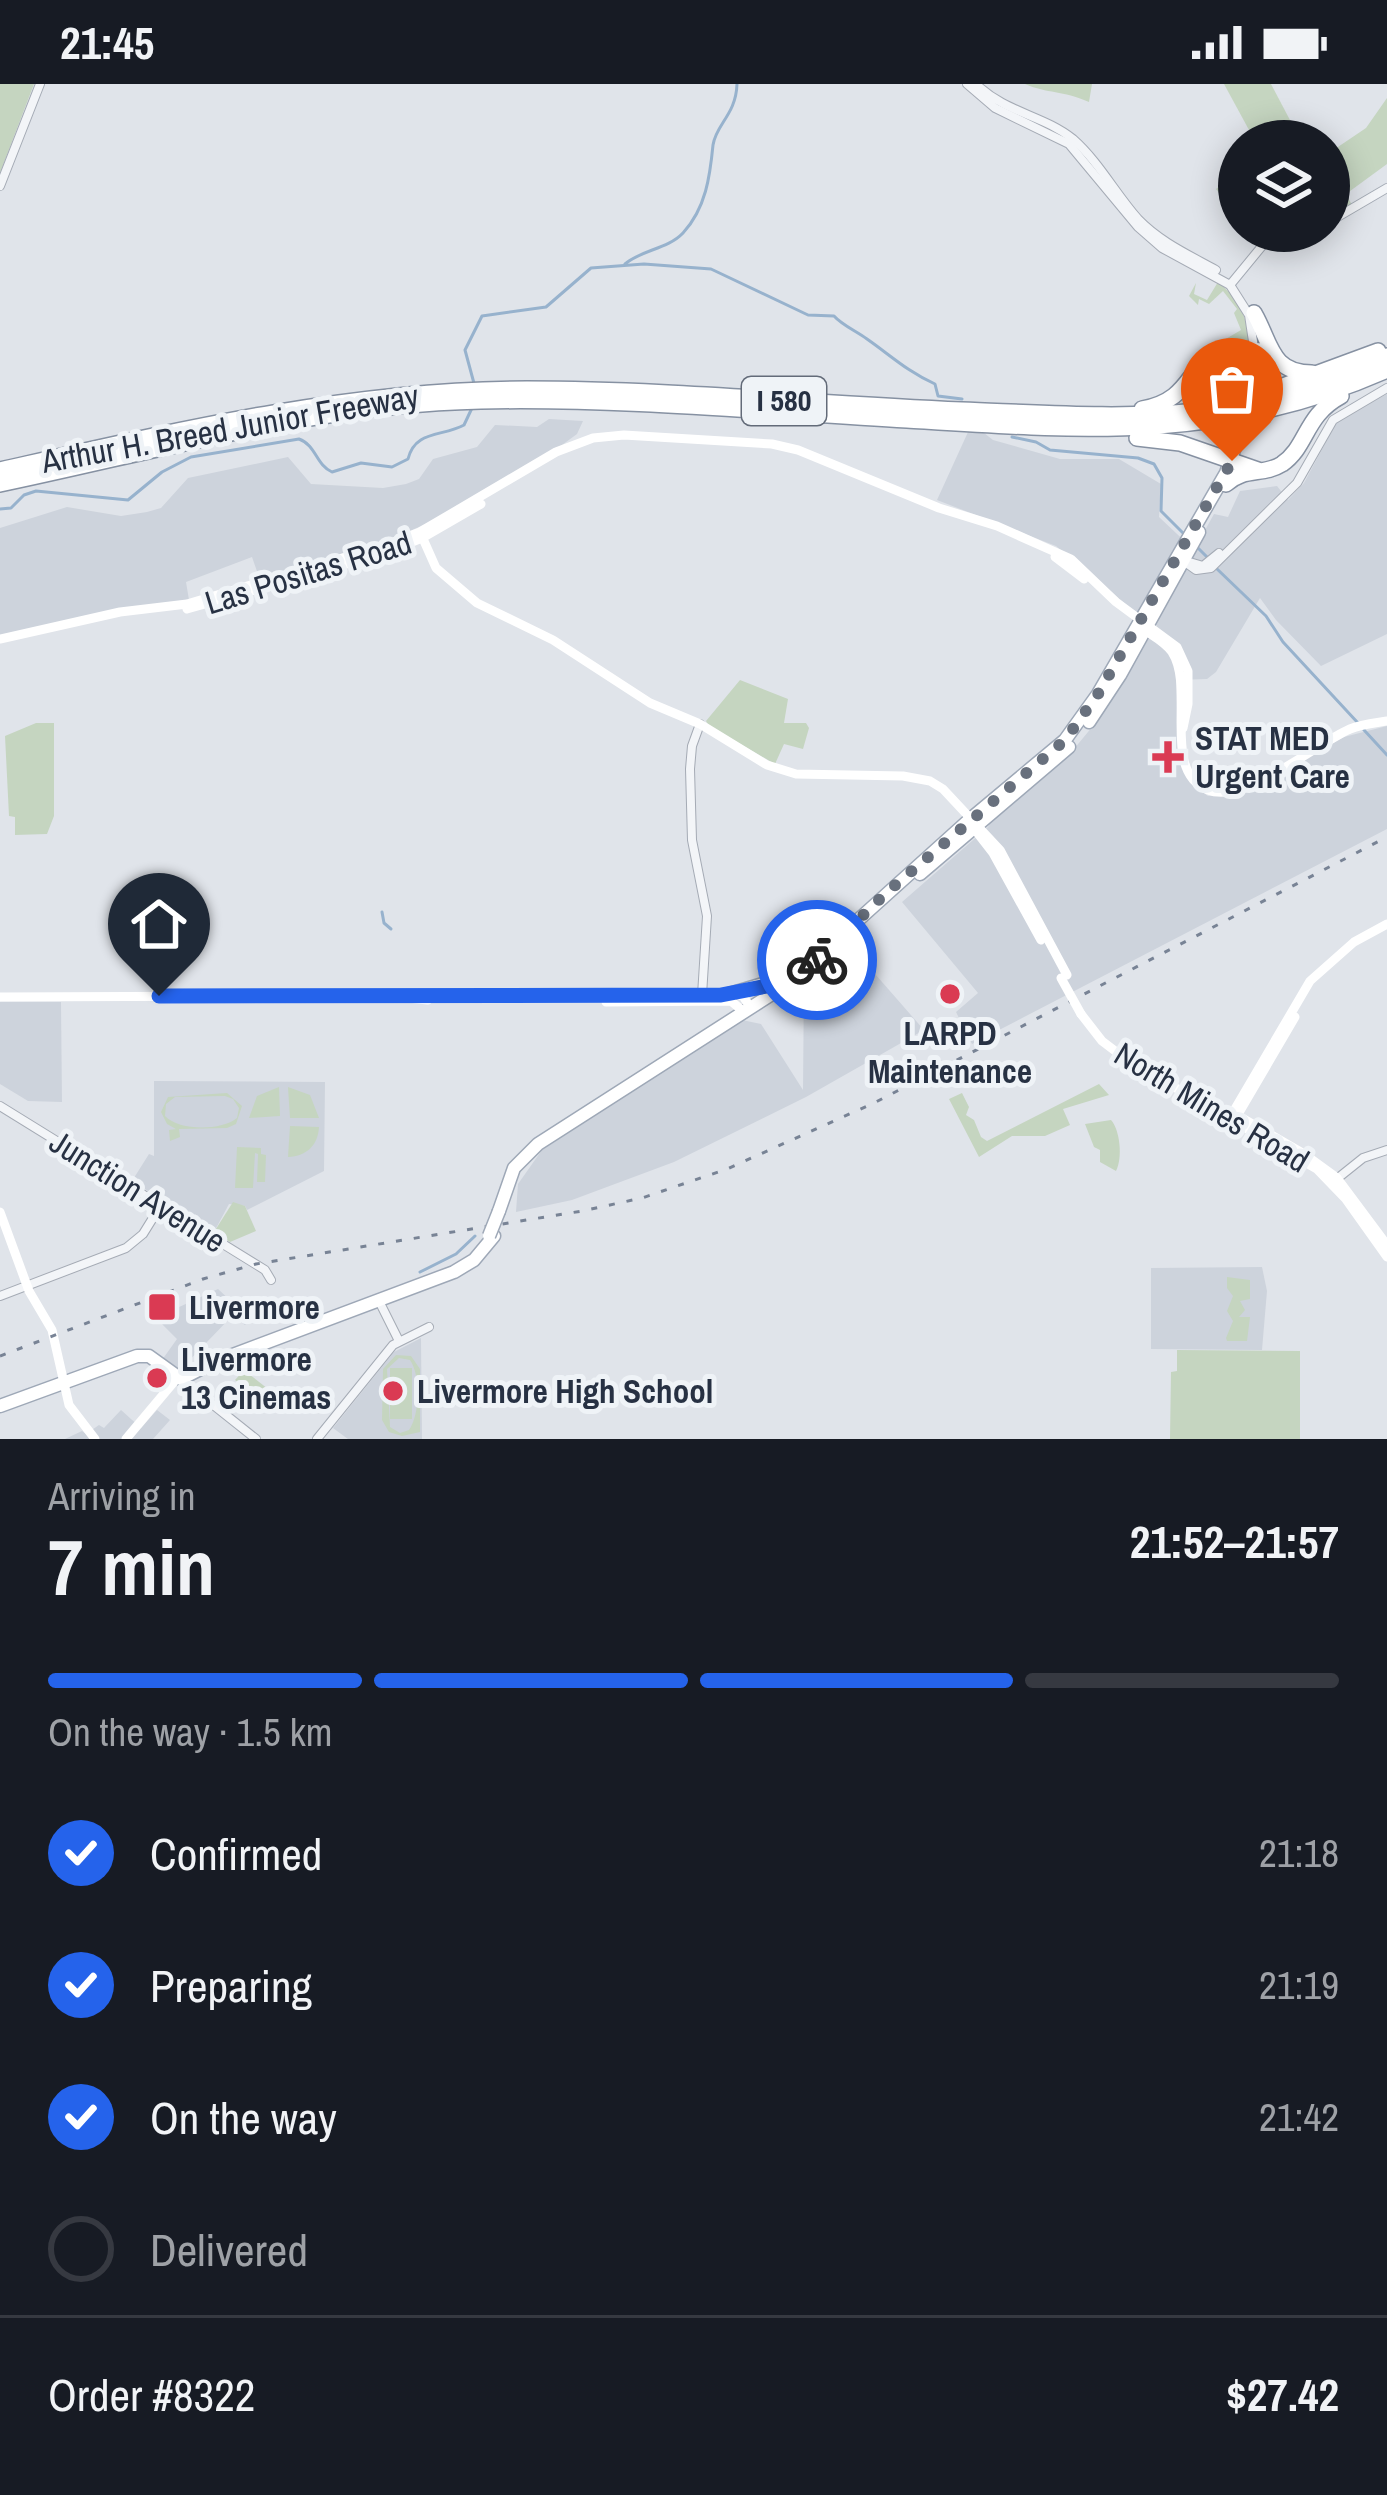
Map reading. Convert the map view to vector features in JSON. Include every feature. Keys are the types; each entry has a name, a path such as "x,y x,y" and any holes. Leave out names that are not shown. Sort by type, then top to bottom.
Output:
{"highway":[{"path":"1254,313 1277,362 1290,371 1315,373"},
{"path":"1080,415 1156,407 1183,388 1210,356 1222,350 1256,356"},
{"path":"1256,356 1218,360 1210,369 1210,381 1223,394 1243,395 1387,352"},
{"name":"Arthur H. Breed Junior Freeway","path":"488,395 551,389 1154,417 1231,407 1326,382 1387,352"},
{"path":"1226,484 1240,472 1272,469 1291,456 1312,417 1325,405 1387,372"},
{"name":"Arthur H. Breed Junior Freeway","path":"43,468 468,395 1044,428 1156,429 1220,422 1302,402 1387,372"},
{"path":"1044,428 1180,443 1258,470"},
{"path":"0,467 43,468"},
{"path":"0,487 43,468"}],"main road":[{"path":"1187,546 1235,462 1256,356"},
{"name":"Las Positas Road","path":"0,643 234,598 382,554 556,452 593,438 624,435 786,446 990,526 1059,560 1142,626 1171,641 1186,666 1183,760 1203,788 1226,794 1244,788 1350,729 1387,721"},
{"path":"126,1439 201,1361 378,1298 461,1262 492,1236 514,1168 528,1153 608,1094 747,1010 876,912 1065,740 1142,626 1235,462"},
{"name":"North Mines Road","path":"421,535 436,568 486,609 553,640 650,703 700,724 785,772 919,779 942,793 973,823 993,853 1102,1041 1334,1180 1387,1245"},
{"path":"1234,1116 1314,987 1350,952 1387,927"},
{"path":"702,1000 777,982 816,961"},
{"path":"727,995 743,996 747,1010"},
{"path":"0,997 702,1000 734,1001 747,1010"},
{"name":"North Mines Road","path":"1334,1180 1387,1257"},
{"path":"0,1212 29,1285 52,1318 74,1410 95,1439"},
{"path":"0,1410 131,1357 153,1359 180,1378"}],"street":[{"path":"0,186 40,84"},
{"path":"972,84 1015,112 1070,137 1142,223 1233,286 1254,313 1256,356"},
{"path":"1350,210 1387,188"},
{"path":"1233,286 1261,252"},
{"path":"1233,286 1249,315 1256,356"},
{"path":"1187,546 1196,570 1213,562 1298,483 1333,420 1387,388"},
{"path":"700,724 690,769 692,840 707,916 702,1000"},
{"name":"Junction Avenue","path":"0,1106 265,1270 271,1280"},
{"path":"1334,1180 1363,1158 1387,1150"},
{"path":"0,1296 126,1247 143,1234 160,1205"},
{"path":"378,1298 399,1341"},
{"path":"317,1439 399,1341 430,1327"},
{"path":"180,1378 256,1439"}],"shaded area":[{"path":"1387,394 1387,634 1321,666 1260,598 1216,672 1207,679 1176,680 1178,757 1190,783 1208,796 1240,796 1344,737 1387,726 1387,829 972,1044 956,1012 978,993 902,902 1069,755 1102,715 1157,625 1056,546 937,500 968,432 1060,459 1119,459 1161,484 1159,517 1194,550 1214,514 1228,517 1240,491 1277,486 1288,500 1304,483 1335,425"},
{"path":"549,419 583,421 577,434 562,445 434,520 386,542 260,580 252,557 186,582 189,600 0,635 0,528 67,507 121,516 147,512 161,508 188,478 288,457 311,484 383,488 406,484 419,479 433,459 477,447 495,425 537,427"},
{"path":"848,943 924,1030 806,1097 674,1162 572,1200 516,1212 518,1184 542,1150 742,1020 761,1024 803,1090 804,980"},
{"path":"0,1002 61,1002 62,1102 28,1101 0,1084"},
{"path":"154,1081 325,1082 324,1171 247,1210 229,1204 214,1232 132,1181 149,1154 154,1156"},
{"path":"1262,1267 1267,1291 1262,1350 1151,1349 1151,1268"},
{"path":"218,1289 250,1319 245,1325 232,1316 179,1371 162,1360 177,1339 162,1324 177,1308"},
{"name":"Livermore High School","path":"421,1338 422,1439 348,1439 333,1428 394,1352"},
{"path":"121,1410 141,1428 157,1410 170,1420 153,1439 65,1439 99,1425 104,1428"}],"green space":[{"path":"0,84 34,84 0,173"},
{"path":"1025,84 1092,84 1089,102"},
{"path":"1224,84 1271,84 1290,120 1244,120"},
{"path":"1387,98 1387,164 1350,191 1350,139 1366,128"},
{"path":"1218,282 1231,295 1244,317 1248,343 1228,345 1224,340 1241,330 1234,313 1237,309 1223,291 1209,304 1199,299 1198,305 1189,296 1196,283 1194,294 1207,300"},
{"path":"740,680 788,699 784,723 806,723 809,728 803,749 784,744 775,764 709,726 706,721"},
{"path":"36,723 54,723 54,816 47,834 15,835 15,817 9,816 5,736"},
{"path":"1099,1084 1109,1095 1063,1109 1070,1125 1045,1136 1012,1136 979,1157 949,1099 962,1093 969,1107 966,1115 987,1141"},
{"path":"279,1087 280,1116 249,1118 257,1096"},
{"path":"288,1087 310,1095 319,1118 290,1118"},
{"path":"227,1093 242,1106 236,1124 227,1128 179,1129 180,1137 170,1141 169,1130 176,1129 161,1112 168,1097","holes":["175,1097 233,1099 239,1108 237,1118 221,1125 190,1127 165,1116 166,1104"]},
{"path":"1111,1120 1120,1144 1116,1171 1100,1162 1100,1150 1094,1147 1085,1124"},
{"path":"290,1126 319,1127 310,1148 288,1157"},
{"path":"237,1147 261,1148 266,1155 265,1182 257,1182 255,1153 253,1188 235,1188"},
{"path":"233,1202 245,1206 256,1231 230,1242 214,1232"},
{"path":"1227,1277 1250,1280 1250,1299 1240,1301 1245,1310 1239,1317 1250,1317 1247,1341 1226,1338 1233,1321 1227,1311 1233,1296"},
{"path":"1177,1350 1300,1351 1300,1439 1170,1439 1171,1372 1177,1371"},
{"path":"396,1355 411,1356 420,1369 420,1432 402,1436 389,1432 382,1420 383,1369","holes":["399,1358 410,1360 417,1405 409,1430 400,1433 390,1427 387,1369"]},
{"path":"390,1368 412,1368 412,1419 390,1419"},
{"path":"244,1370 277,1396 269,1405 235,1380"}],"waterway":[{"path":"625,264 677,238 691,223 706,191 715,138 733,104 737,84"},
{"path":"475,387 465,350 482,316 546,307 591,268 644,264 711,269 808,315 834,316 935,384 938,396 962,399"},
{"path":"0,509 11,508 36,491 128,500 162,472 191,457 299,439 332,472 361,463 392,467 408,459 423,439 464,425 472,408"},
{"path":"1012,437 1050,450 1138,458 1154,464 1162,478 1161,511 1185,535"},
{"path":"1196,546 1210,560"},
{"path":"1216,568 1266,616 1283,642 1358,723"},
{"path":"1364,730 1387,755"},
{"path":"382,912 391,929"},
{"path":"420,1272 456,1254 475,1236"}],"railway":[{"path":"0,1356 203,1279 256,1264 582,1211 642,1198 727,1169 874,1103 1387,837"}],"way so far":[{"path":"817,960 886,893 1065,740 1098,694 1232,461"}],"place":[{"name":"STAT MED Urgent Care","path":"1168,757"},
{"name":"LARPD Maintenance","path":"950,994"},
{"name":"Livermore","path":"162,1307"},
{"name":"Livermore 13 Cinemas","path":"157,1378"},
{"name":"Livermore High School","path":"393,1391"}],"route":[{"path":"159,996 721,995 767,986 817,960"}]}
